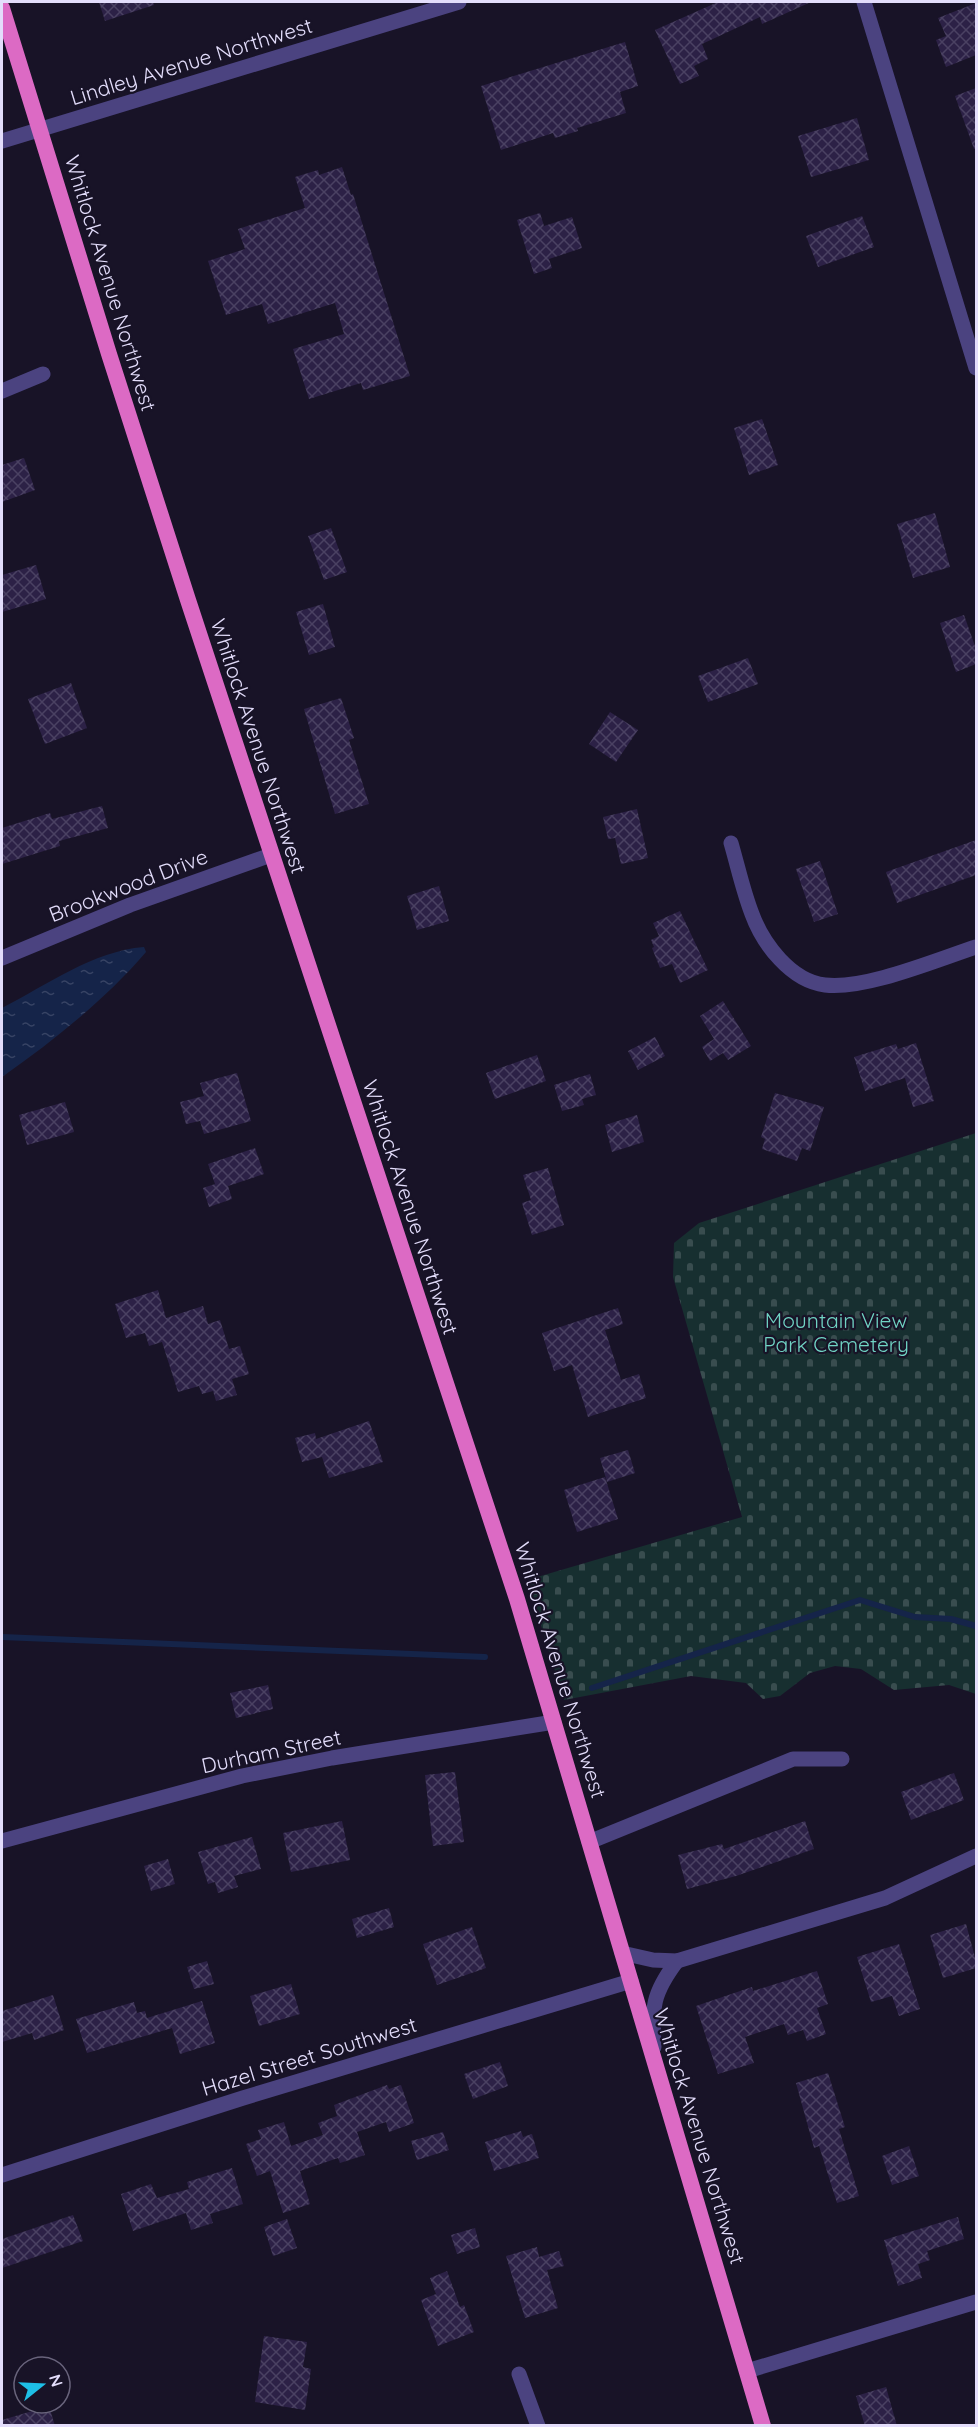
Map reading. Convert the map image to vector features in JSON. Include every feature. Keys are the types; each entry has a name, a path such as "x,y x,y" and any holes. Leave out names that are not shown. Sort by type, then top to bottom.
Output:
{"highway":[{"name":"Whitlock Avenue Northwest","path":"2,8 109,354 271,855 510,1576 763,2426"}],"street":[{"name":"Lindley Avenue Northwest","path":"2,141 459,2"},
{"path":"864,2 971,326 976,368"},
{"path":"2,391 43,374"},
{"path":"732,843 752,915 765,940 781,960 801,976 823,985 846,986 870,981 976,947"},
{"name":"Brookwood Drive","path":"2,958 130,905 271,855"},
{"name":"Durham Street","path":"2,1841 242,1776 332,1758 554,1722"},
{"path":"589,1842 793,1758 842,1759"},
{"path":"622,1953 653,1960 677,1961 885,1898 976,1856"},
{"path":"656,2067 654,2000 659,1986 677,1961"},
{"name":"Hazel Street Southwest","path":"2,2175 243,2098 631,1981"},
{"path":"747,2371 976,2302"},
{"path":"519,2374 538,2426"}],"green space":[{"name":"Mountain View Park Cemetery","path":"976,1133 976,1694 949,1685 894,1690 861,1669 835,1666 810,1673 780,1696 763,1699 746,1683 691,1676 564,1700 527,1580 742,1517 673,1277 674,1243 699,1223"}],"water":[{"path":"144,947 146,952 96,1003 2,1077 2,1008 89,962 125,950"}],"building":[{"path":"99,2 153,2 154,5 105,21"},
{"path":"718,2 811,2 762,24 760,17 702,44 708,59 694,66 699,76 680,84 655,30"},
{"path":"976,3 976,55 946,67 936,40 946,36 938,18"},
{"path":"625,42 638,86 620,92 626,113 577,128 578,131 555,138 553,133 501,150 481,86"},
{"path":"976,88 976,149 974,149 955,96"},
{"path":"857,118 869,160 811,177 798,136"},
{"path":"342,167 351,195 353,194 410,376 363,390 361,383 309,399 293,349 344,334 335,303 268,324 262,304 226,315 208,261 245,249 238,229 305,208 295,177 318,170 319,175"},
{"path":"540,213 544,226 572,217 582,248 549,259 552,268 534,274 517,220"},
{"path":"862,216 874,247 818,267 806,236"},
{"path":"762,419 778,465 749,475 734,428"},
{"path":"24,458 35,490 2,502 2,465"},
{"path":"935,513 950,567 913,578 897,524"},
{"path":"331,528 347,572 324,580 308,536"},
{"path":"36,565 46,599 2,612 2,575"},
{"path":"323,604 335,647 309,655 296,612"},
{"path":"964,615 976,649 976,664 956,672 940,623"},
{"path":"748,658 758,684 708,702 698,676"},
{"path":"71,683 87,728 45,744 28,699"},
{"path":"341,698 354,738 349,740 369,804 335,814 304,709"},
{"path":"610,712 638,730 616,762 589,744"},
{"path":"102,806 108,828 59,841 60,846 2,864 2,828 50,813 52,819"},
{"path":"637,809 648,858 621,864 615,838 608,839 603,817"},
{"path":"976,840 976,875 897,903 886,872"},
{"path":"820,861 838,914 814,922 796,869"},
{"path":"439,886 449,921 417,930 407,896"},
{"path":"680,911 708,970 680,983 672,964 660,968 651,940 659,936 653,923"},
{"path":"723,1001 751,1046 728,1060 723,1053 710,1061 702,1047 714,1039 700,1016"},
{"path":"655,1037 665,1056 638,1070 628,1051"},
{"path":"916,1043 934,1101 913,1107 905,1078 865,1091 854,1057 896,1044 898,1049"},
{"path":"537,1055 546,1081 495,1099 486,1073"},
{"path":"237,1073 251,1121 204,1134 200,1121 186,1124 180,1102 204,1096 200,1083"},
{"path":"590,1074 596,1095 582,1099 584,1105 562,1111 554,1085"},
{"path":"775,1093 824,1107 810,1151 802,1148 797,1161 762,1149 765,1139 761,1137"},
{"path":"65,1102 74,1132 27,1145 19,1115"},
{"path":"637,1115 644,1142 612,1152 605,1125"},
{"path":"255,1148 264,1174 228,1186 232,1199 209,1207 203,1188 215,1184 208,1164"},
{"path":"548,1168 564,1225 532,1235 522,1203 531,1200 523,1175"},
{"path":"158,1290 166,1318 203,1306 208,1324 220,1320 229,1349 240,1346 249,1374 232,1379 237,1395 216,1401 213,1391 202,1394 199,1386 178,1392 162,1342 149,1346 145,1333 126,1338 115,1304"},
{"path":"618,1308 623,1324 605,1330 621,1380 639,1374 646,1398 588,1417 572,1365 554,1371 542,1333"},
{"path":"369,1421 383,1462 329,1478 322,1457 302,1462 295,1438 315,1433 316,1439"},
{"path":"628,1450 635,1473 607,1482 600,1458"},
{"path":"605,1477 618,1519 577,1532 564,1490"},
{"path":"268,1685 273,1709 236,1718 230,1693"},
{"path":"455,1772 464,1842 433,1846 425,1775"},
{"path":"954,1773 964,1800 911,1820 901,1792"},
{"path":"342,1821 350,1860 291,1872 283,1833"},
{"path":"805,1821 814,1849 736,1876 687,1889 678,1855 722,1844 724,1849"},
{"path":"252,1837 261,1869 234,1876 238,1887 218,1893 215,1882 208,1884 198,1852"},
{"path":"168,1859 175,1884 151,1891 144,1866"},
{"path":"389,1908 394,1927 357,1938 352,1919"},
{"path":"966,1924 976,1968 943,1978 930,1935"},
{"path":"472,1927 486,1968 437,1985 423,1944"},
{"path":"899,1944 920,2009 899,2016 892,1996 871,2002 857,1957"},
{"path":"207,1961 214,1984 194,1989 187,1967"},
{"path":"817,1971 828,2004 817,2008 826,2034 807,2041 803,2030 788,2035 784,2024 745,2037 754,2063 718,2074 696,2006 752,1987 753,1991"},
{"path":"291,1984 300,2014 259,2026 250,1996"},
{"path":"53,1995 64,2030 34,2040 32,2033 2,2042 2,2011"},
{"path":"202,2001 215,2043 180,2054 172,2028 87,2053 76,2019 134,2002 137,2013 145,2011 147,2018"},
{"path":"500,2062 508,2086 473,2099 464,2074"},
{"path":"828,2073 845,2127 839,2129 859,2196 837,2203 819,2146 814,2148 796,2083"},
{"path":"387,2085 389,2089 401,2085 414,2123 389,2132 386,2122 357,2132 365,2155 340,2163 338,2158 300,2171 310,2204 283,2213 270,2171 257,2176 246,2144 261,2139 258,2130 284,2122 291,2146 323,2135 318,2123 337,2116 334,2105"},
{"path":"521,2131 523,2137 532,2134 539,2158 494,2171 485,2142"},
{"path":"443,2132 449,2150 417,2160 411,2141"},
{"path":"909,2146 919,2176 892,2185 882,2156"},
{"path":"232,2168 243,2204 210,2214 213,2223 191,2230 186,2213 133,2231 121,2194 151,2184 157,2198 189,2189 187,2182"},
{"path":"73,2215 83,2241 2,2268 2,2239"},
{"path":"958,2217 964,2239 927,2251 930,2260 918,2264 922,2278 898,2286 884,2240"},
{"path":"287,2219 297,2248 273,2256 264,2227"},
{"path":"475,2228 480,2247 457,2254 451,2235"},
{"path":"537,2247 539,2257 559,2251 564,2266 547,2270 558,2308 525,2318 506,2256"},
{"path":"447,2271 460,2307 464,2305 474,2332 438,2346 421,2300 436,2294 430,2278"},
{"path":"264,2336 307,2342 303,2367 311,2369 305,2410 255,2402"},
{"path":"886,2387 897,2426 865,2426 856,2396"},
{"path":"19,2415 52,2415 55,2426 2,2426 2,2420"}],"waterway":[{"path":"592,1688 860,1600 915,1617 951,1619 976,1626"},
{"path":"2,1637 485,1657"}]}
